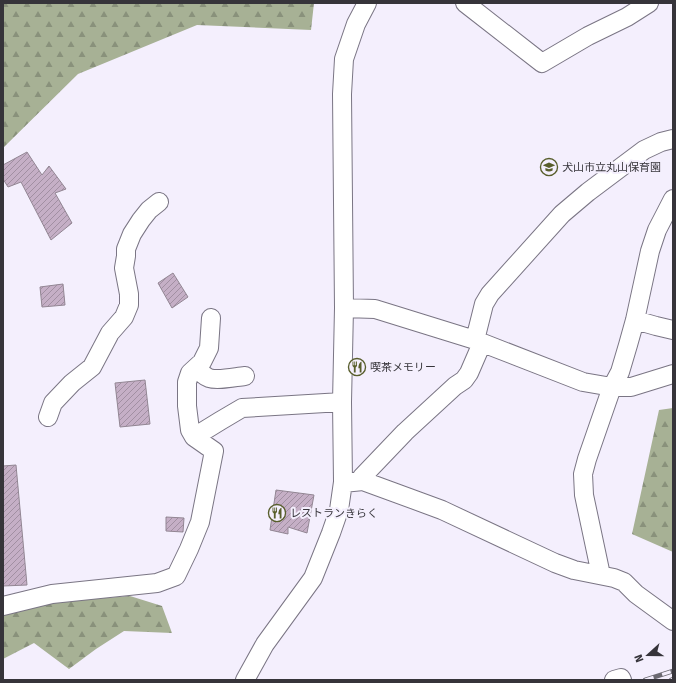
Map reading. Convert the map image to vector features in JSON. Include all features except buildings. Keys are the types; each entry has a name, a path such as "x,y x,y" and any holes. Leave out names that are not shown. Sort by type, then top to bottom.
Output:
{"street":[{"path":"245,680 265,644 313,578 339,510 342,483 344,308 342,94 344,59 356,24 367,3"},
{"path":"465,3 542,63 588,36 627,17 649,3"},
{"path":"360,481 362,477 405,432 455,386 464,380 469,373 478,342 484,304 490,294 562,214 588,192 644,150 661,142 673,139"},
{"path":"601,575 584,495 583,474 612,387 620,372 635,320 650,251 657,230 673,200"},
{"path":"48,417 53,403 72,383 92,367 110,333 124,317 129,305 129,294 124,268 126,249 132,234 141,220 149,210 159,202"},
{"path":"344,308 375,309 478,342 583,382 612,387 630,387 673,374"},
{"path":"3,606 52,594 157,583 176,576 200,522 214,451 194,437 190,430 187,406 187,382 190,373 202,362 209,348 211,318"},
{"path":"635,320 673,330"},
{"path":"197,368 202,374 209,378 218,379 245,376"},
{"path":"194,437 242,408 342,402"},
{"path":"342,483 363,481 442,510 574,570 614,578 624,582 636,594 673,621"},
{"path":"614,680 621,678 622,680"}],"green space":[{"path":"3,3 314,3 311,30 197,25 78,74 3,148"},
{"path":"673,408 673,552 632,534 659,410"},
{"path":"130,596 162,606 172,633 124,631 69,669 34,643 3,659 3,615 53,602"}],"railway":[{"path":"645,680 673,671"}],"place":[{"name":"犬山市立丸山保育園","path":"549,167"},
{"name":"喫茶メモリー","path":"357,367"},
{"name":"レストランきらく","path":"277,513"}]}
